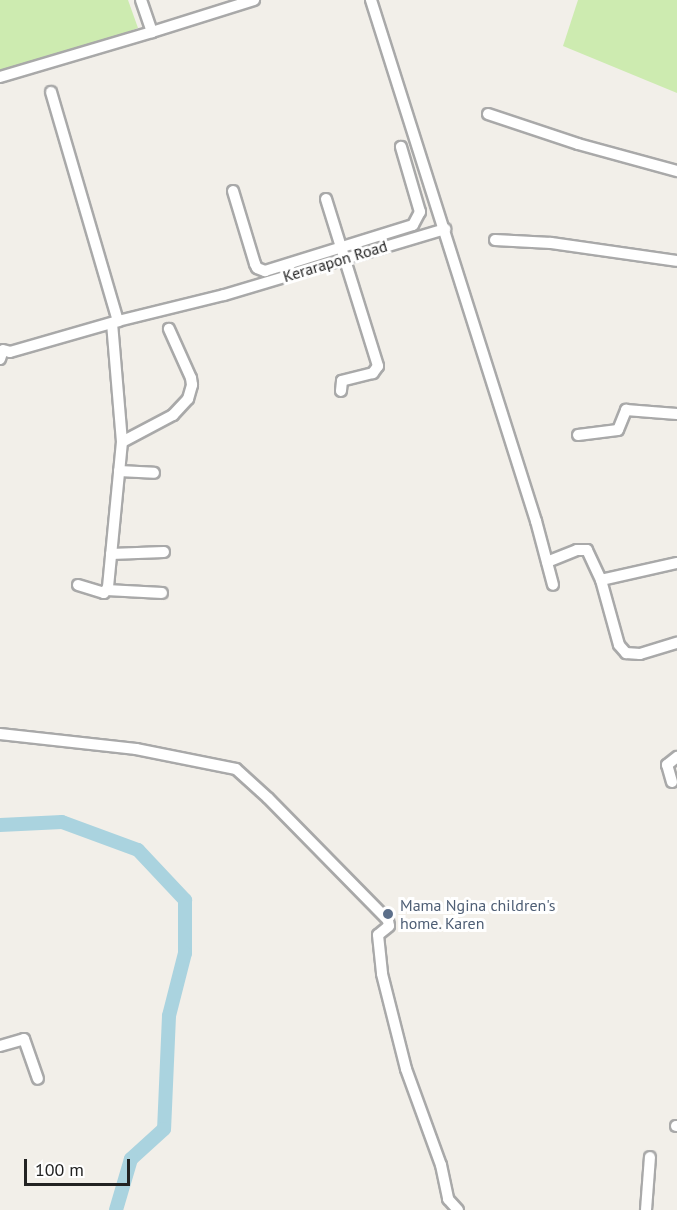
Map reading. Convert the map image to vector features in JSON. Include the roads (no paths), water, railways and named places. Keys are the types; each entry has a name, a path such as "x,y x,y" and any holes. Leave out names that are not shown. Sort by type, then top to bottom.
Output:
{"street":[{"path":"141,0 152,32"},
{"path":"0,77 254,0"},
{"path":"371,0 445,229 553,585"},
{"path":"51,92 115,322 122,442 107,590"},
{"path":"488,114 578,144 677,171"},
{"path":"233,191 255,264 261,270 405,229 417,221 418,206 401,147"},
{"path":"326,199 378,366 373,373 342,381 341,391"},
{"name":"Kerarapon Road","path":"1,353 224,295 445,229"},
{"path":"495,240 551,243 677,261"},
{"path":"122,442 173,415 188,399 192,385 191,378 170,329"},
{"path":"578,435 618,430 626,410 677,414"},
{"path":"119,471 154,473"},
{"path":"547,562 584,549 590,553 601,580 610,621 623,651 640,654 677,643"},
{"path":"111,554 164,552"},
{"path":"601,580 677,563"},
{"path":"78,585 104,593 107,590 162,593"},
{"path":"0,734 136,749 236,770 260,790 388,920 389,926 380,932 378,937 382,974 406,1069 441,1165 448,1199 458,1210"},
{"path":"672,782 668,765 677,758"},
{"path":"0,1046 24,1039 38,1079"},
{"path":"646,1210 650,1157"}],"waterway":[{"path":"0,825 62,822 138,850 185,900 185,953 169,1016 164,1129 131,1159 116,1210"}],"place":[{"name":"Mama Ngina children's home. Karen","path":"388,914"}]}
